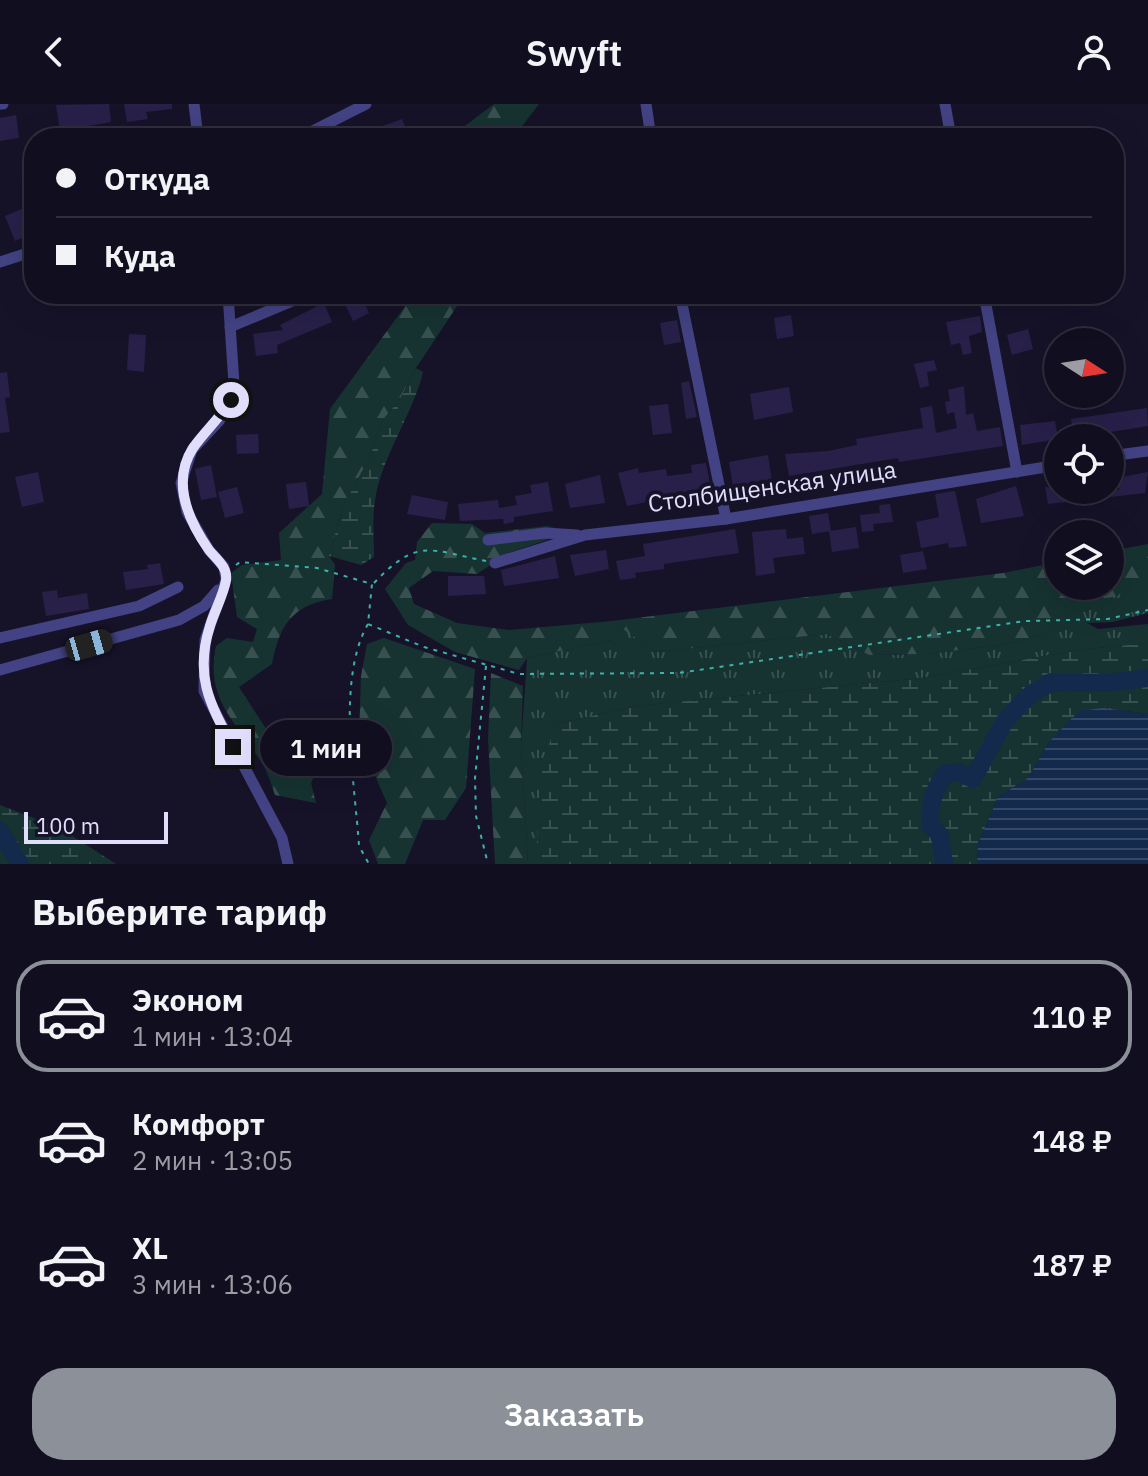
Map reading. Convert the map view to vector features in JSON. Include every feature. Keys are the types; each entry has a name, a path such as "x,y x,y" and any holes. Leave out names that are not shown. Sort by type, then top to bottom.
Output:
{"street":[{"path":"194,104 197,128"},
{"path":"319,128 366,104"},
{"path":"646,104 650,128"},
{"path":"945,104 949,128"},
{"path":"0,262 24,254"},
{"path":"229,304 234,384 231,400 219,421 192,450 181,483 187,512 226,577 205,640 204,691 282,838 288,864"},
{"path":"230,327 285,304"},
{"path":"682,304 726,519"},
{"path":"986,304 1017,472"},
{"path":"1124,454 1148,451"},
{"name":"Столбищенская улица","path":"495,563 585,535 726,519 1044,467"},
{"path":"488,540 545,533 585,535"},
{"path":"0,670 179,620 204,606 226,577"},
{"path":"0,638 139,606 178,587"}],"path":[{"path":"369,864 359,846 352,696 357,643 368,624 372,584 400,557 421,549 495,563"},
{"path":"226,577 240,562 317,568 372,584"},
{"path":"368,624 424,647 519,674 679,673 1025,621 1108,619 1148,610"},
{"path":"486,665 475,778 476,816 488,864"}],"green space":[{"path":"494,104 539,104 521,128 462,128"},
{"path":"407,304 458,304 416,368 400,399 382,421 370,457 343,506 329,556 335,565 332,599 297,612 284,628 272,664 239,687 268,732 325,750 311,783 316,803 275,795 262,764 224,707 218,694 214,664 216,646 227,638 253,642 257,629 237,617 231,573 242,565 281,560 279,533 322,494 330,409"},
{"path":"416,368 423,372 418,388 378,485 374,557 361,565 329,556 343,506 370,457 382,421 400,399"},
{"path":"432,523 472,524 485,533 547,526 570,532 508,553 477,574 433,571 409,588 414,604 457,623 509,630 612,621 1003,573 1044,565 1044,600 1086,600 1066,602 1064,629 1003,645 926,654 869,655 827,634 656,652 613,622 612,640 527,658 519,670 455,652 408,625 385,589 406,563 415,560 417,542"},
{"path":"1148,544 1148,582 1137,582 1124,591 1124,548"},
{"path":"1137,581 1148,582 1148,613 1112,622 1087,623 1098,629 1148,624 1148,643 1078,650 921,678 636,706 556,724 539,850 536,864 528,864 521,746 527,658 612,640 612,621 656,652 827,634 869,655 926,654 1003,645 1063,629 1066,602 1124,600 1124,590"},
{"path":"384,638 475,669 466,788 445,820 423,820 405,864 378,864 369,840 387,803 359,739 361,676 367,644"},
{"path":"1148,643 1148,714 1104,708 1049,742 1028,778 998,797 978,844 977,864 536,864 540,771 556,724 636,706 921,678 1078,650"},
{"path":"491,673 523,686 521,746 528,864 495,864 488,739"},
{"path":"0,805 60,828 116,864 0,864"}],"water":[{"path":"1104,708 1148,714 1148,864 977,864 978,844 998,797 1028,778 1049,742 1079,711"}],"building":[{"path":"109,104 111,122 60,128 56,105"},
{"path":"124,104 172,104 172,109 146,112 148,119 127,122"},
{"path":"16,115 19,138 0,141 0,118"},
{"path":"402,119 405,128 378,128"},
{"path":"24,208 24,237 15,241 5,216"},
{"path":"322,304 332,322 277,345 278,353 256,356 253,334 283,330 280,325"},
{"path":"345,304 371,304 366,306 369,313 353,321"},
{"path":"791,315 794,336 777,339 774,318"},
{"path":"980,316 982,332 969,336 972,353 963,355 960,343 951,345 946,322"},
{"path":"677,320 681,342 664,345 660,323"},
{"path":"1028,329 1033,349 1012,355 1007,335"},
{"path":"129,334 146,335 144,372 127,370"},
{"path":"934,360 937,370 927,372 929,386 920,388 914,364"},
{"path":"7,372 10,397 5,398 10,432 0,433 0,373"},
{"path":"689,381 697,417 686,419 681,383"},
{"path":"964,386 966,415 973,413 977,431 1000,427 1003,446 899,462 898,458 789,476 785,454 828,451 857,445 856,439 923,428 920,408 932,406 936,433 957,428 954,412 947,414 945,402 950,401 948,390"},
{"path":"789,387 793,412 754,420 750,394"},
{"path":"668,404 672,433 653,435 649,406"},
{"path":"1147,408 1148,426 1124,430 1124,424 1072,424 1071,419"},
{"path":"1055,421 1056,424 1044,424 1044,441 1022,445 1020,425"},
{"path":"258,434 259,453 237,454 236,435"},
{"path":"768,455 772,482 733,487 729,462"},
{"path":"706,463 711,489 627,506 618,473 638,468 639,473 666,469 667,476 692,473 691,465"},
{"path":"211,465 217,497 201,500 195,469"},
{"path":"38,472 44,502 22,507 15,477"},
{"path":"1148,472 1145,493 1124,495 1124,477"},
{"path":"600,475 605,503 570,508 565,484"},
{"path":"306,482 309,506 289,509 286,484"},
{"path":"548,482 553,511 514,517 514,522 504,524 503,519 460,521 458,504 498,500 499,508 517,505 515,496 532,493 530,485"},
{"path":"1016,486 1024,516 981,523 976,499"},
{"path":"237,487 244,513 225,518 218,492"},
{"path":"955,491 967,546 949,548 948,543 921,548 916,522 939,517 935,494"},
{"path":"412,495 448,502 445,520 407,514"},
{"path":"890,504 893,522 873,524 874,531 862,532 860,515 880,513 879,505"},
{"path":"828,513 831,531 812,534 809,516"},
{"path":"856,527 859,548 832,552 829,531"},
{"path":"735,529 739,553 664,564 664,569 635,573 636,578 620,580 616,561 645,556 643,544"},
{"path":"786,529 787,539 803,537 805,554 773,558 775,573 756,576 752,532"},
{"path":"606,550 609,569 575,576 570,555"},
{"path":"923,551 927,569 903,573 900,555"},
{"path":"555,556 559,578 504,586 501,570"},
{"path":"160,563 164,584 126,590 123,572 148,569 147,565"},
{"path":"448,576 484,576 486,594 448,596"},
{"path":"57,590 58,598 87,593 89,609 46,616 42,592"}],"waterway":[{"path":"944,864 940,835 930,825 931,804 938,786 946,773 958,772 973,779 1006,719 1031,694 1051,682 1106,683 1148,678"},
{"path":"0,831 20,864"}],"route":[{"path":"231,400 219,421 192,450 181,483 187,512 209,550 224,567 226,580 205,640 204,691 233,747"}]}
